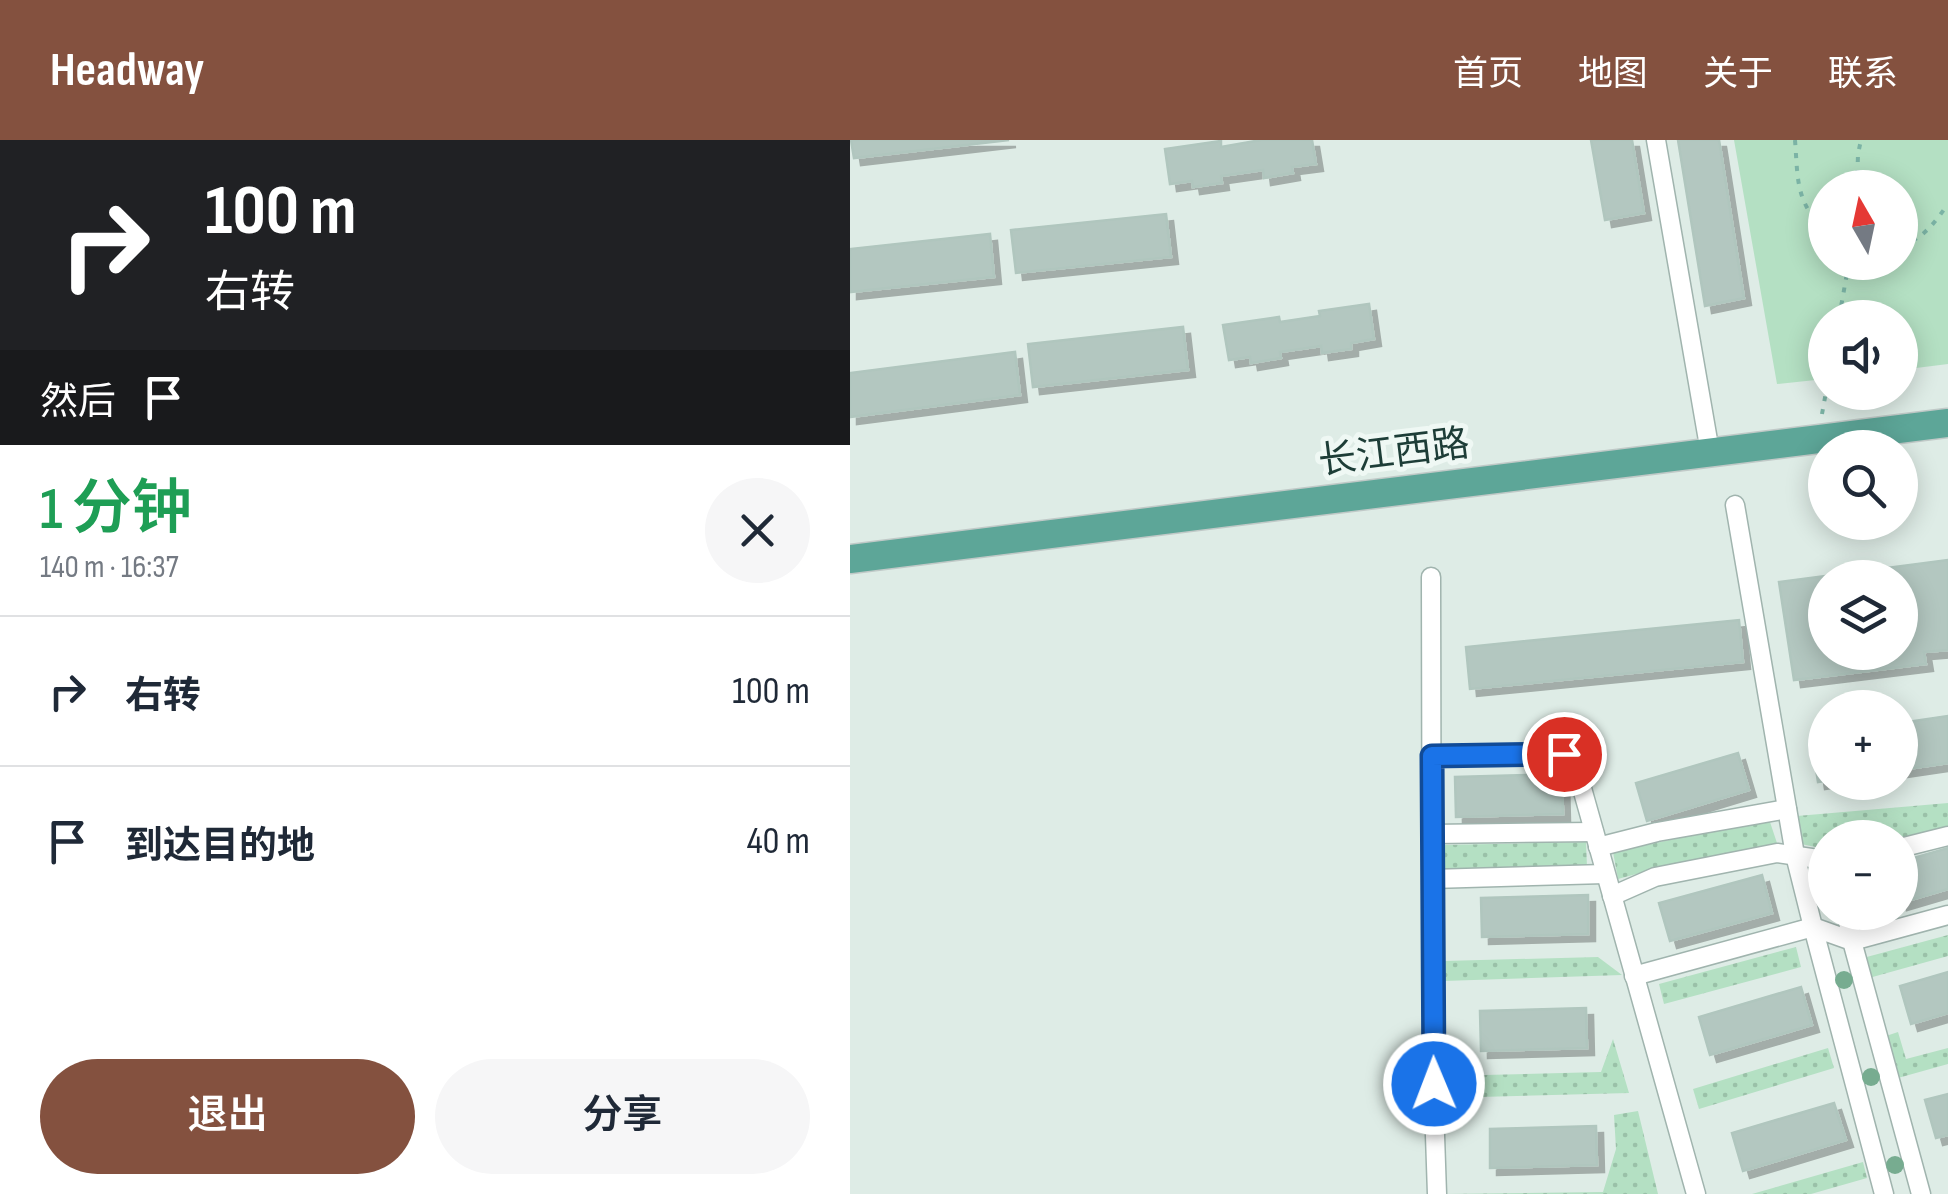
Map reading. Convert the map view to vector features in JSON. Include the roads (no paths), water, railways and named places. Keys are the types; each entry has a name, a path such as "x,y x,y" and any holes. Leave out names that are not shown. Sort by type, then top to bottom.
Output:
{"main road":[{"name":"长江西路","path":"850,559 1948,423"}],"street":[{"path":"1656,140 1710,452"},
{"path":"1735,506 1794,855 1808,908"},
{"path":"1431,577 1432,1047 1437,1194"},
{"path":"1432,756 1564,754 1578,774 1696,1194"},
{"path":"1432,834 1596,839 1786,809"},
{"path":"1918,844 1948,836"},
{"path":"1612,896 1656,877 1776,853 1808,857"},
{"path":"1432,878 1606,874"},
{"path":"1822,930 1852,940 1948,915"},
{"path":"1634,976 1808,928"},
{"path":"1814,930 1884,1194"},
{"path":"1850,930 1921,1194"}]}
